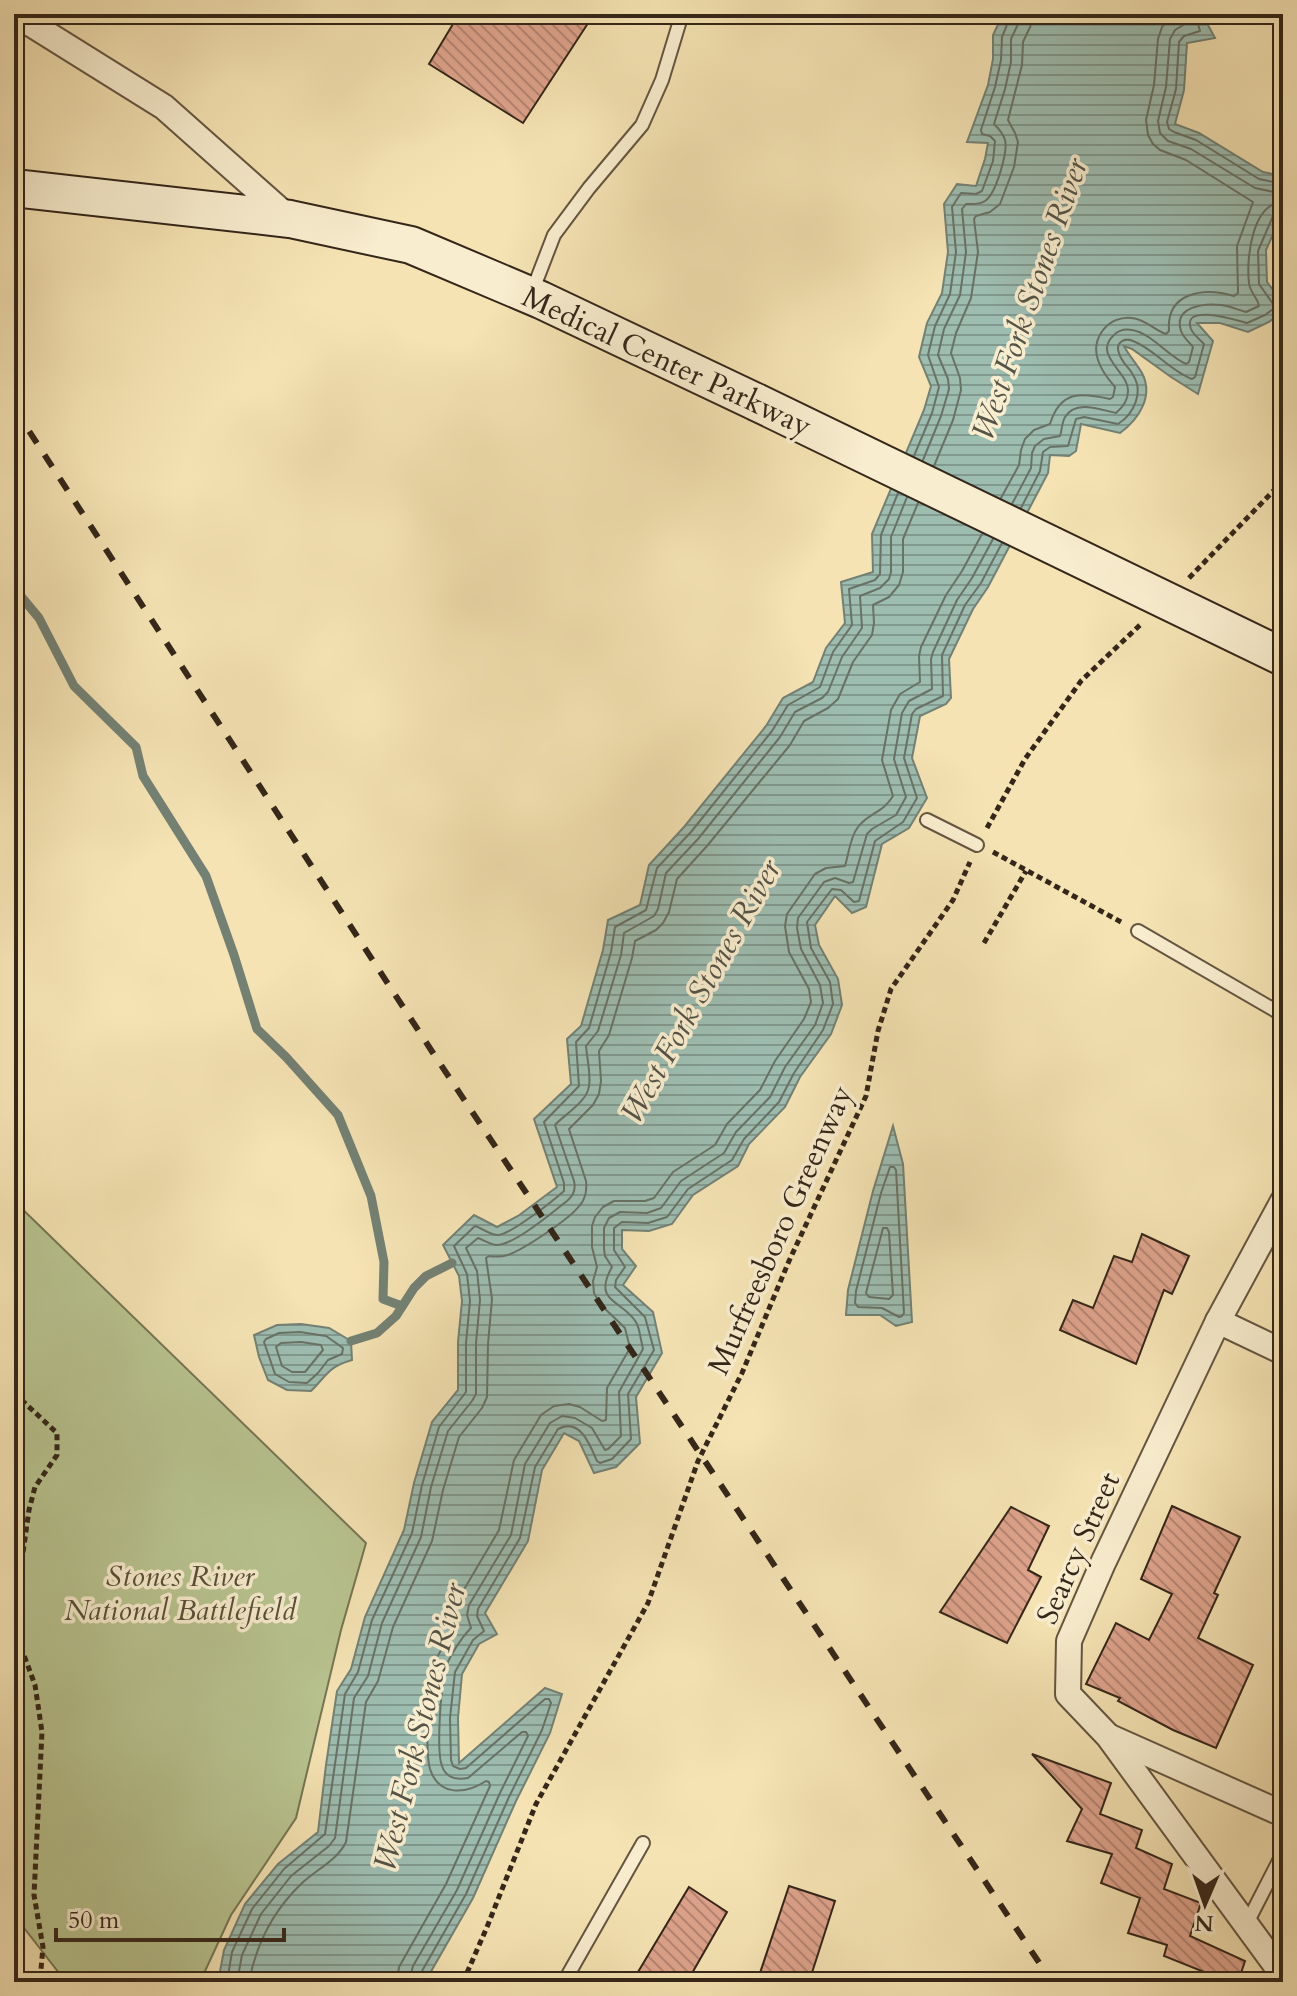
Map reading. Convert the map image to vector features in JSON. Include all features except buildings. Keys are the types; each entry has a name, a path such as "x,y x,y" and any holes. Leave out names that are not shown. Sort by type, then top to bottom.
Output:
{"main road":[{"name":"Medical Center Parkway","path":"14,188 290,219 411,245 531,296 756,402 1283,657"}],"street":[{"path":"15,14 164,107 290,219"},
{"name":"Searcy Street","path":"1283,1201 1218,1321 1103,1563 1069,1641 1068,1694 1108,1736 1283,1975"},
{"path":"1218,1321 1283,1352"},
{"path":"1108,1736 1283,1814"}],"lane":[{"path":"531,296 554,235 642,125 662,80 682,14"},
{"path":"927,820 977,845"},
{"path":"1138,931 1283,1015"},
{"path":"564,1982 643,1843"},
{"path":"1246,1925 1283,1853"}],"path":[{"path":"1189,578 1283,481"},
{"name":"Murfreesboro Greenway","path":"463,1982 536,1804 648,1603 698,1461 742,1373 794,1248 866,1096 878,1031 891,989 953,900 977,845 1025,759 1081,681 1146,619"},
{"path":"977,845 1138,931"},
{"path":"984,943 1026,871"},
{"path":"14,1393 57,1433 57,1455 35,1487 29,1510 14,1616"},
{"path":"14,1628 35,1685 42,1732 34,1895 43,1947 41,1981"}],"green space":[{"name":"Stones River National Battlefield","path":"14,1201 366,1543 341,1630 296,1818 231,1915 200,1982 66,1982 14,1915"}],"water":[{"name":"West Fork Stones River","path":"1003,14 1202,14 1215,38 1187,43 1184,90 1175,124 1199,133 1263,172 1283,176 1283,212 1266,250 1267,282 1283,303 1283,311 1248,332 1220,323 1197,323 1213,341 1198,394 1124,346 1145,382 1143,406 1120,433 1081,424 1076,451 1069,456 1050,455 1048,473 949,659 951,698 946,704 920,716 912,758 927,798 909,828 882,844 866,907 852,913 835,896 815,925 819,945 838,979 842,1005 831,1034 800,1077 785,1107 749,1144 738,1166 693,1195 672,1224 649,1231 622,1230 622,1249 636,1266 623,1285 653,1312 662,1353 636,1397 640,1443 616,1467 594,1473 579,1441 564,1433 542,1470 528,1541 485,1613 497,1634 479,1644 462,1674 458,1718 459,1763 545,1688 562,1694 550,1733 473,1898 425,1982 218,1982 224,1950 245,1904 278,1864 318,1832 337,1691 351,1669 365,1617 404,1530 432,1422 458,1390 462,1301 459,1276 443,1245 474,1215 497,1227 518,1216 557,1187 534,1119 571,1084 567,1039 581,1026 603,950 608,920 640,905 649,865 766,726 783,698 813,682 826,648 845,623 841,582 873,572 872,534 931,386 919,357 927,323 942,293 948,252 944,204 957,184 976,186 985,159 988,143 967,142 988,85 993,35"},
{"path":"893,1126 903,1164 912,1322 896,1326 880,1315 846,1315 848,1290"},
{"path":"277,1325 329,1328 351,1341 352,1360 333,1368 311,1391 287,1390 268,1380 254,1335"}],"waterway":[{"path":"14,588 39,618 74,686 136,747 143,776 206,876 257,1029 338,1115 371,1196 384,1262 383,1299 402,1306"},
{"path":"351,1341 377,1333 396,1316 426,1276 452,1263"}],"railway":[{"path":"14,408 433,1053 1052,1982"}]}
